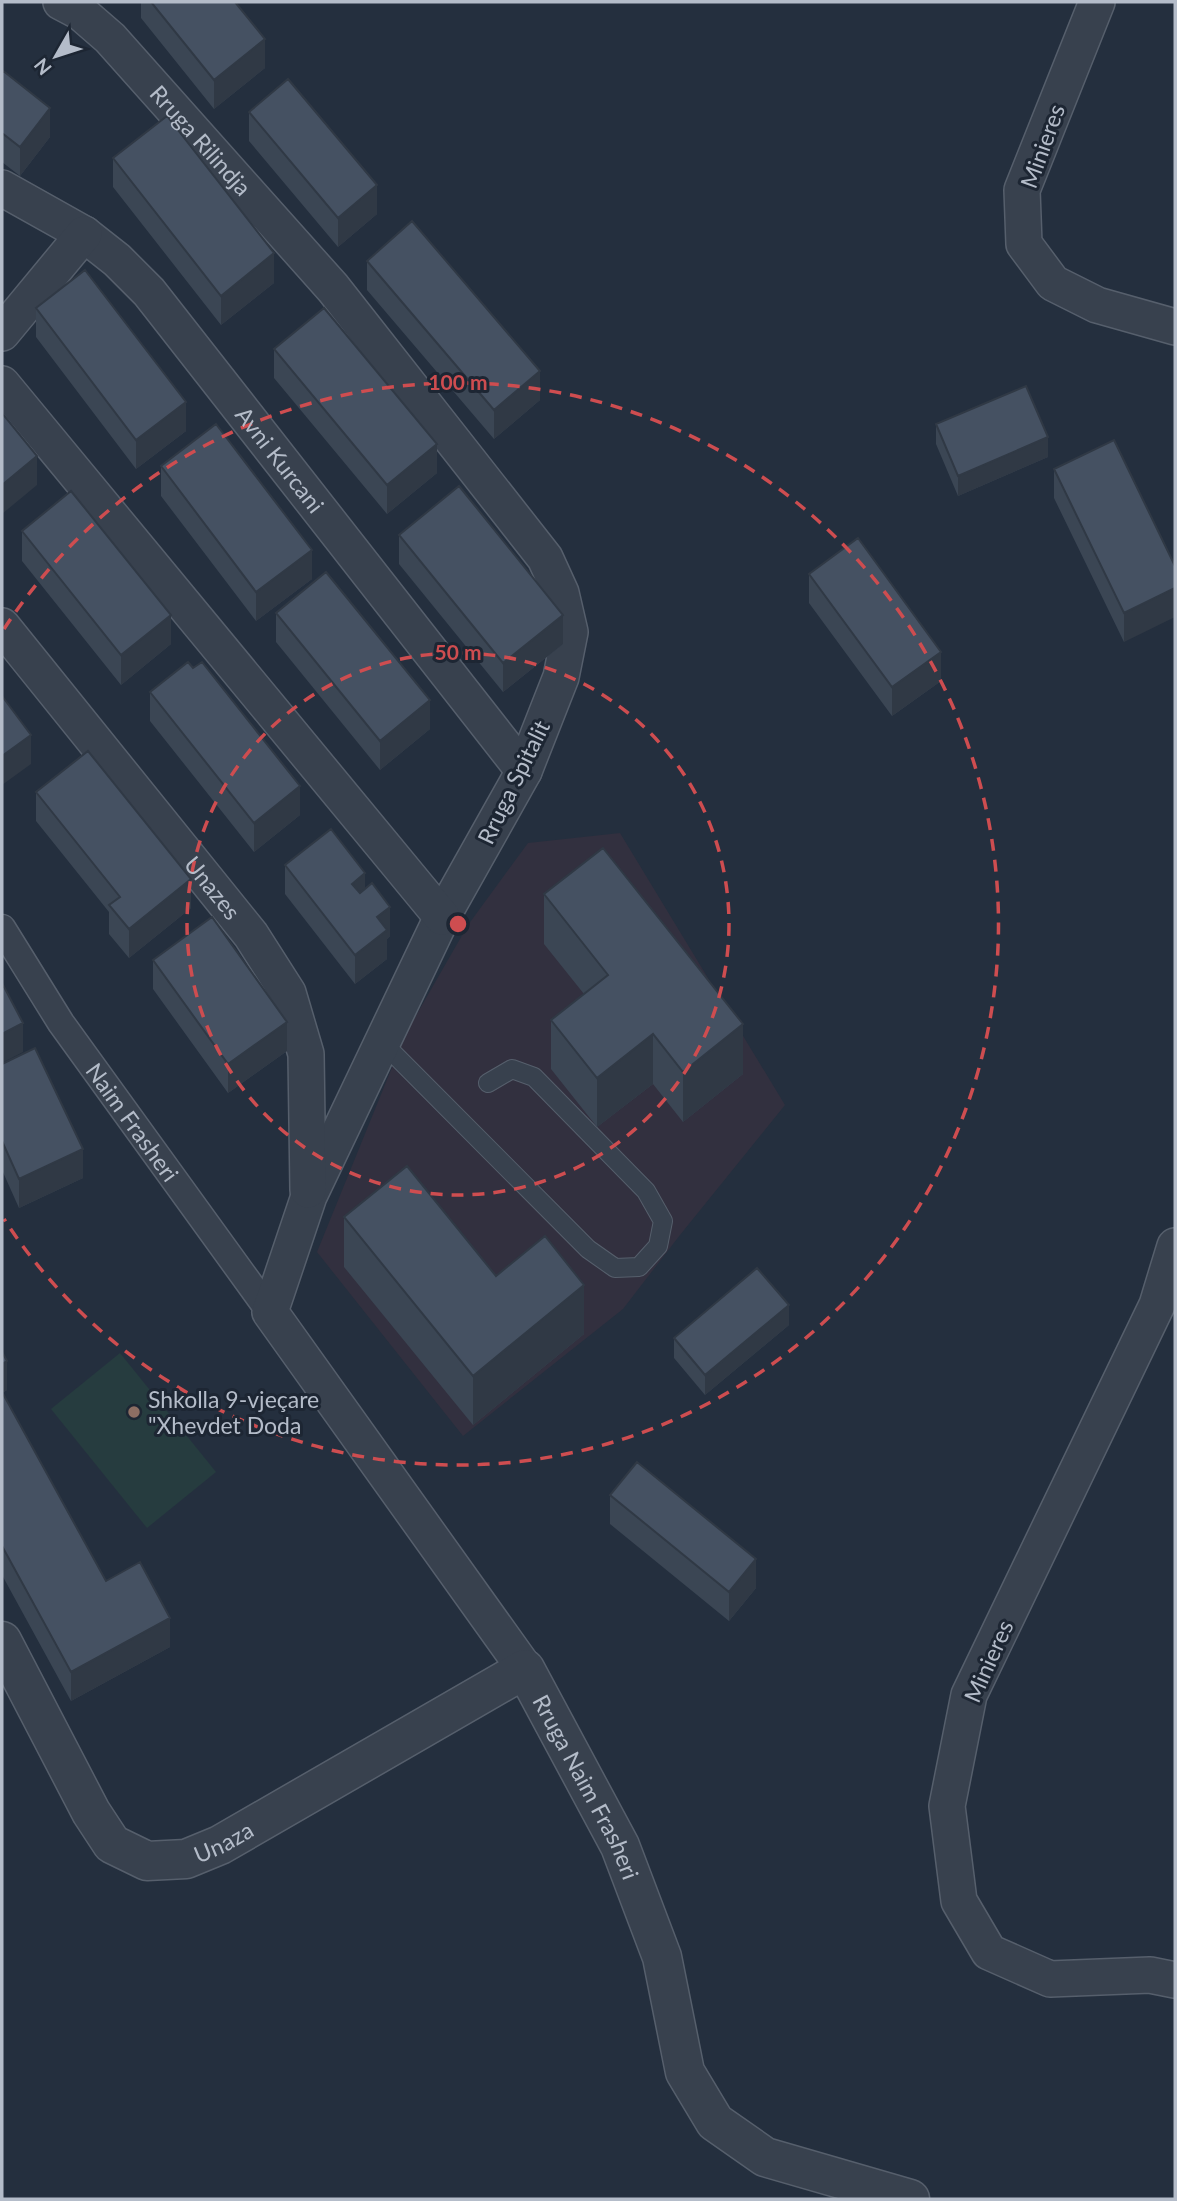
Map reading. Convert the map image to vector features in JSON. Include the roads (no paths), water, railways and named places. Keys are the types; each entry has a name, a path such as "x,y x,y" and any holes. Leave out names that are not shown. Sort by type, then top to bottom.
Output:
{"street":[{"name":"Rruga Rilindja","path":"61,2 80,12 110,38 332,288"},
{"name":"Minieres","path":"1097,2 1023,190 1024,244 1053,283 1097,304 1175,327"},
{"name":"Avni Kurcani","path":"2,188 84,234 117,260 149,292 524,771"},
{"path":"2,333 84,234"},
{"name":"Rruga Spitalit","path":"270,1312 309,1196 442,916 524,771 561,677 570,632 561,593 545,558 332,288"},
{"path":"2,384 442,916"},
{"name":"Unazes","path":"2,626 251,935 288,993 306,1055 309,1196"},
{"name":"Naim Frasheri","path":"2,928 61,1023 270,1312"},
{"name":"Minieres","path":"1175,1246 1157,1305 969,1695 947,1806 959,1900 989,1952 1050,1979 1150,1975 1175,1980"},
{"name":"Rruga Naim Frasheri","path":"270,1312 525,1669 620,1846 662,1957 685,2072 715,2122 765,2157 909,2199"},
{"name":"Unaza","path":"2,1641 91,1812 113,1843 147,1861 187,1858 220,1845 525,1669"}],"lane":[{"path":"382,1042 588,1248 615,1268 639,1267 658,1246 663,1221 646,1191 534,1077 512,1069 488,1083"}],"place":[{"name":"Shkolla 9-vjeçare \"Xhevdet Doda","path":"134,1412"}]}
